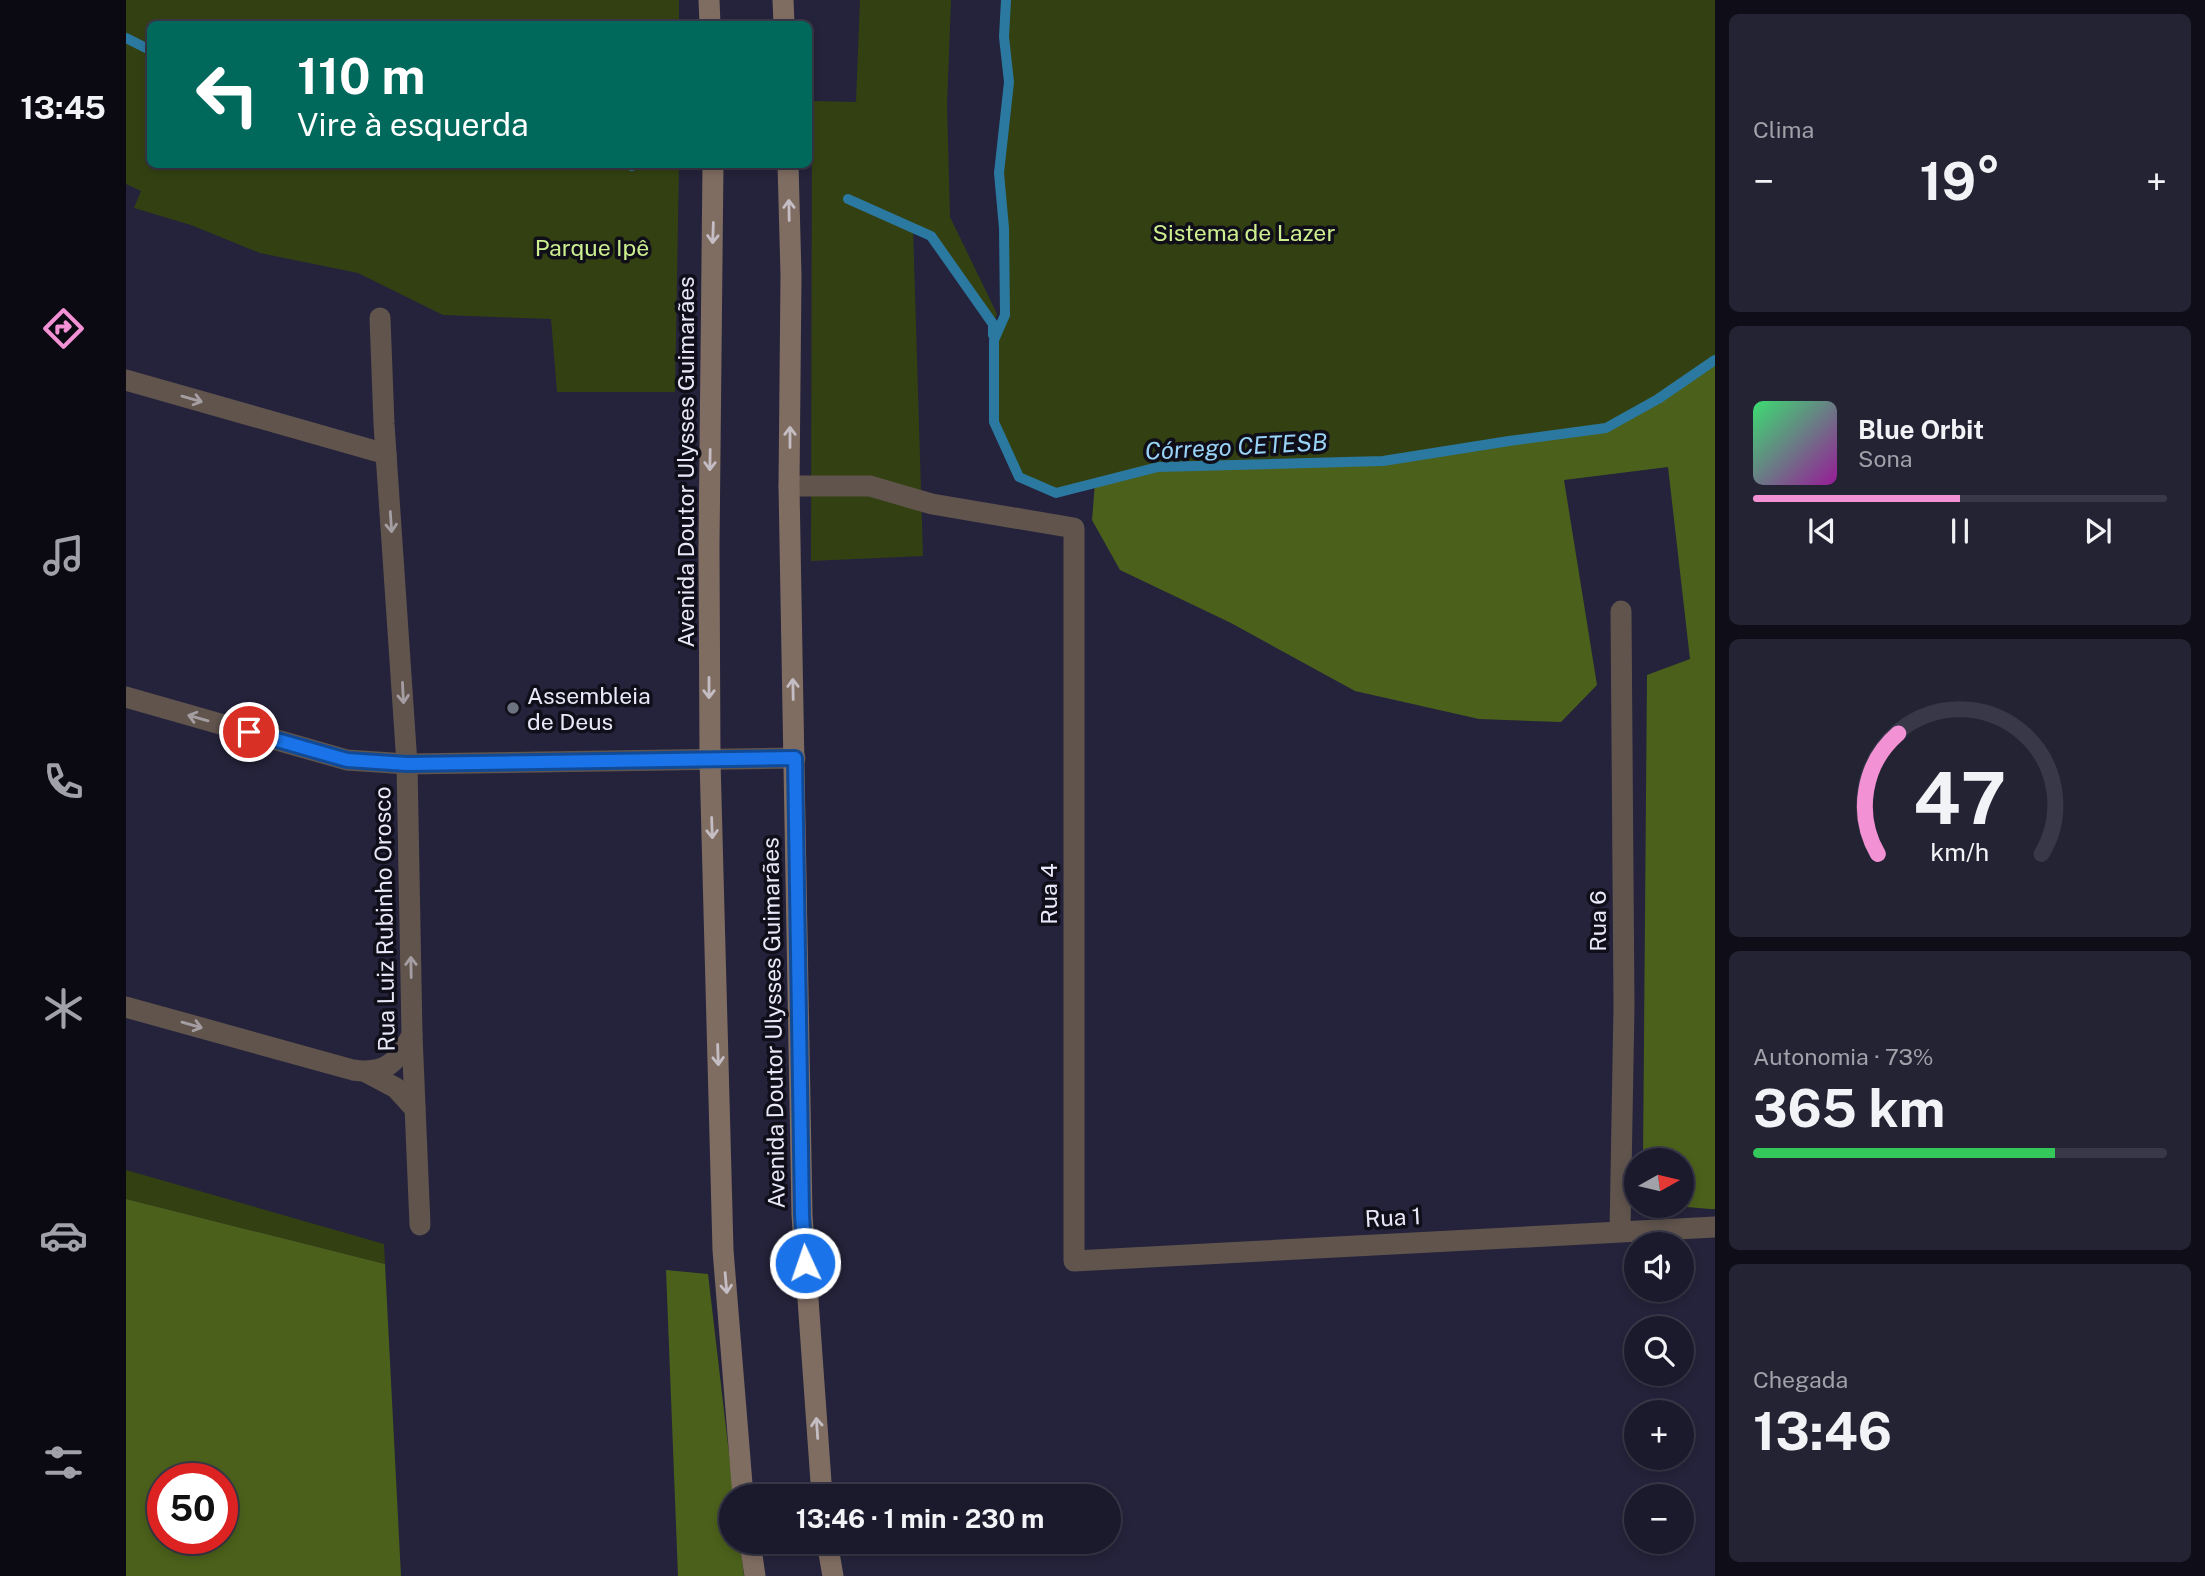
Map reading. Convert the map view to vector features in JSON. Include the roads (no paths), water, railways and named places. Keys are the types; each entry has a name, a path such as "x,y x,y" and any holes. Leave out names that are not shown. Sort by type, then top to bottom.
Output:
{"main road":[{"path":"709,0 709,21"},
{"path":"783,0 784,21"},
{"name":"Avenida Doutor Ulysses Guimarães","path":"713,168 710,760 723,1250 742,1484"},
{"name":"Avenida Doutor Ulysses Guimarães","path":"788,168 791,275 789,486 802,1215 821,1484"},
{"path":"829,1554 834,1576"}],"street":[{"name":"Rua Luiz Rubinho Orosco","path":"380,318 386,454 407,764 412,1035 420,1225"},
{"path":"126,380 386,454"},
{"name":"Rua 4","path":"789,486 870,486 932,504 1074,528 1074,1261"},
{"name":"Rua 6","path":"1620,1231 1624,1006 1621,611"},
{"path":"126,697 347,760 407,764 795,758"},
{"path":"126,1007 366,1072 396,1088 415,1109"},
{"path":"366,1072 394,1062 412,1035"},
{"name":"Rua 1","path":"1074,1261 1715,1227"}],"waterway":[{"name":"Córrego CETESB","path":"1006,0 1004,37 1009,82 999,173 1004,228 1005,315 994,340 994,422 1019,477 1056,493 1158,467 1383,461 1606,428 1658,399 1715,360"},
{"path":"126,38 147,48"},
{"path":"848,199 931,236 993,324 993,335"}],"place":[{"name":"Assembleia de Deus","path":"513,708"}],"park label":[{"name":"Sistema de Lazer","path":"1244,232"},
{"name":"Parque Ipê","path":"592,247"}]}
